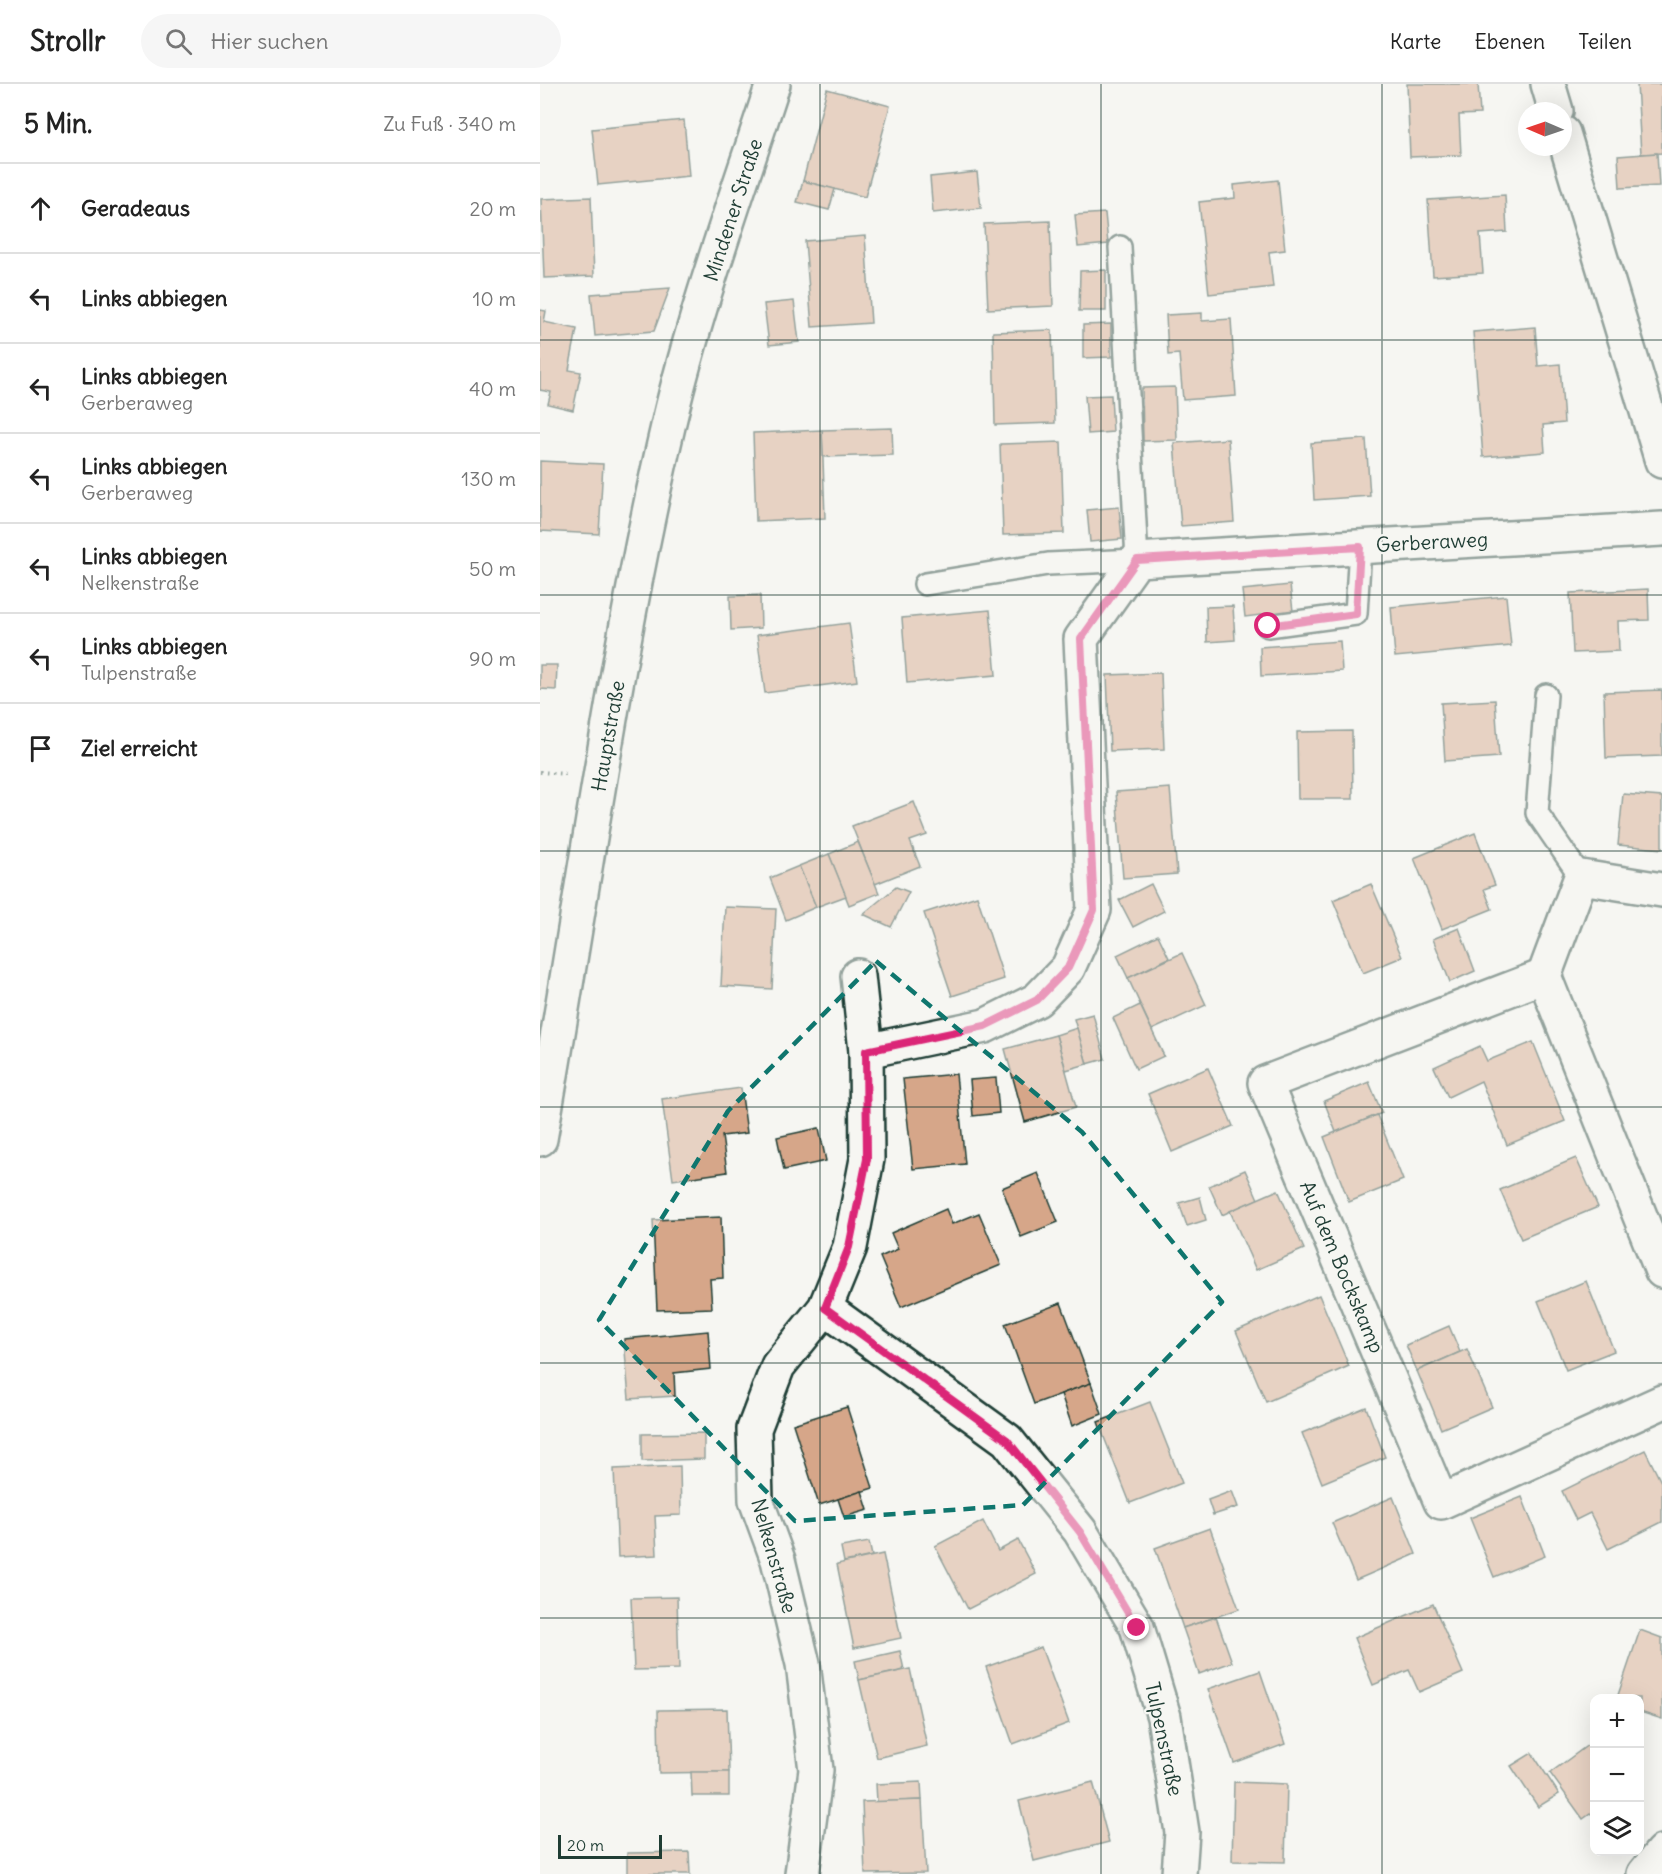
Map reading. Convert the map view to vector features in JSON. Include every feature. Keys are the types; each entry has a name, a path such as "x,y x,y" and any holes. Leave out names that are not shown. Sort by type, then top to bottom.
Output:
{"street":[{"name":"Mindener Straße","path":"692,336 773,84"},
{"path":"1548,84 1553,102"},
{"path":"1571,156 1655,415 1662,462"},
{"name":"Hauptstraße","path":"540,1139 613,708 658,475 692,336"},
{"name":"Gerberaweg","path":"1137,560 1662,529"},
{"path":"866,1051 985,1026 1037,1000 1068,968 1094,910 1081,639 1137,560"},
{"path":"1662,890 1581,877 1544,976 1662,1271"},
{"name":"Nelkenstraße","path":"802,1874 816,1770 803,1664 778,1560 756,1500 754,1429 777,1366 825,1308 849,1247 867,1159 866,1051 858,976"},
{"name":"Auf dem Bockskamp","path":"1544,976 1265,1083 1441,1502 1662,1402"},
{"name":"Tulpenstraße","path":"825,1308 1007,1440 1080,1532 1137,1628 1164,1717 1182,1832 1179,1874"},
{"path":"1644,1874 1662,1852"}],"lane":[{"path":"925,584 1048,564 1137,560 1120,247"},
{"path":"1268,626 1356,614 1360,547"},
{"path":"1546,695 1537,813 1581,877"}],"highlighted area":[{"path":"876,961 1082,1132 1222,1302 1023,1505 795,1521 599,1320 728,1111"}],"building":[{"path":"1407,84 1478,84 1480,114 1459,115 1461,155 1410,157"},
{"path":"1637,84 1662,84 1662,153 1641,154"},
{"path":"827,89 890,106 865,197 803,181"},
{"path":"684,120 689,176 598,185 592,129"},
{"path":"1657,153 1659,186 1620,188 1618,156"},
{"path":"977,172 981,208 933,213 930,177"},
{"path":"1278,180 1285,250 1269,252 1273,287 1209,294 1199,202 1235,198 1234,185"},
{"path":"803,181 835,189 829,210 797,202"},
{"path":"1505,195 1507,232 1480,234 1483,273 1433,276 1428,200"},
{"path":"591,197 594,276 544,278 541,199"},
{"path":"1105,213 1108,244 1078,247 1075,215"},
{"path":"1050,221 1053,306 988,309 984,224"},
{"path":"865,236 871,323 812,327 805,241"},
{"path":"1106,270 1106,311 1079,311 1080,271"},
{"path":"670,288 654,331 595,336 591,294"},
{"path":"794,301 799,342 769,345 764,304"},
{"path":"540,310 546,311 544,322 577,329 569,370 581,372 573,410 548,404 551,392 540,390"},
{"path":"1202,313 1202,321 1231,319 1236,396 1183,400 1179,354 1168,355 1166,315"},
{"path":"1111,324 1111,357 1083,358 1083,325"},
{"path":"1535,327 1538,366 1560,364 1564,423 1543,425 1545,452 1483,457 1473,332"},
{"path":"1052,330 1055,423 995,425 993,332"},
{"path":"1175,387 1177,440 1143,441 1142,388"},
{"path":"1111,395 1113,432 1088,434 1085,396"},
{"path":"892,428 893,455 823,457 822,430"},
{"path":"822,430 825,518 756,521 753,433"},
{"path":"1228,439 1234,522 1181,526 1174,443"},
{"path":"1366,439 1370,496 1314,500 1311,443"},
{"path":"1061,442 1064,533 1003,535 1000,444"},
{"path":"540,461 603,464 599,534 540,531"},
{"path":"1119,507 1122,539 1090,542 1087,510"},
{"path":"1290,585 1293,611 1245,617 1242,590"},
{"path":"1648,589 1649,620 1618,621 1619,651 1573,653 1570,593"},
{"path":"760,595 761,628 731,630 730,596"},
{"path":"1506,596 1511,646 1395,657 1391,607"},
{"path":"1233,606 1235,640 1207,642 1206,607"},
{"path":"990,610 996,675 907,683 902,618"},
{"path":"849,623 857,681 765,693 757,635"},
{"path":"1340,641 1342,671 1261,676 1260,647"},
{"path":"540,665 557,665 556,690 540,689"},
{"path":"1161,673 1164,749 1110,751 1107,675"},
{"path":"1662,690 1662,756 1606,758 1604,692"},
{"path":"1495,700 1499,757 1445,761 1441,703"},
{"path":"1352,731 1353,799 1298,799 1297,732"},
{"path":"1170,788 1177,874 1123,878 1116,792"},
{"path":"1623,794 1662,797 1662,849 1618,845"},
{"path":"914,802 927,835 910,841 920,866 875,884 852,826"},
{"path":"1475,833 1495,885 1484,889 1492,909 1442,929 1414,858"},
{"path":"858,842 879,893 849,905 829,854"},
{"path":"829,854 846,896 816,907 799,866"},
{"path":"799,866 816,907 786,920 770,878"},
{"path":"1151,884 1164,911 1133,927 1119,900"},
{"path":"1371,884 1402,957 1363,973 1333,900"},
{"path":"896,887 909,892 891,927 863,914"},
{"path":"977,896 1004,979 952,996 924,913"},
{"path":"725,907 776,909 772,989 721,986"},
{"path":"1459,928 1475,971 1450,982 1433,939"},
{"path":"1158,935 1169,958 1128,978 1117,955"},
{"path":"1182,953 1206,1005 1152,1030 1128,978"},
{"path":"1140,1005 1164,1056 1136,1069 1113,1018"},
{"path":"1093,1014 1105,1059 1087,1064 1074,1019"},
{"path":"1077,1028 1087,1064 1066,1070 1056,1035"},
{"path":"1056,1035 1076,1107 1025,1122 1005,1049"},
{"path":"1533,1042 1565,1121 1507,1145 1481,1081 1448,1097 1434,1067 1480,1046 1487,1061"},
{"path":"1208,1068 1233,1126 1172,1152 1148,1094"},
{"path":"956,1074 965,1164 913,1169 903,1079"},
{"path":"996,1078 999,1113 973,1116 970,1080"},
{"path":"1369,1082 1382,1113 1336,1132 1324,1101"},
{"path":"741,1088 747,1133 722,1136 727,1172 673,1180 662,1099"},
{"path":"1377,1115 1403,1180 1349,1202 1324,1137"},
{"path":"819,1128 826,1161 784,1170 777,1137"},
{"path":"1576,1158 1598,1207 1521,1239 1500,1190"},
{"path":"1245,1170 1258,1199 1222,1215 1209,1186"},
{"path":"1038,1173 1058,1222 1021,1237 1002,1188"},
{"path":"1278,1190 1304,1249 1256,1270 1230,1211"},
{"path":"1200,1197 1206,1220 1187,1226 1179,1203"},
{"path":"946,1209 952,1224 979,1213 1001,1265 901,1307 880,1257 898,1249 891,1233"},
{"path":"721,1217 723,1278 710,1279 712,1308 657,1310 653,1220"},
{"path":"1586,1281 1614,1351 1566,1370 1538,1301"},
{"path":"1319,1295 1349,1366 1266,1402 1236,1331"},
{"path":"1061,1303 1091,1383 1034,1404 1005,1324"},
{"path":"1449,1326 1460,1352 1417,1371 1406,1345"},
{"path":"708,1331 711,1369 674,1373 675,1396 629,1399 624,1339"},
{"path":"1467,1349 1492,1407 1441,1429 1417,1371"},
{"path":"1091,1383 1102,1414 1072,1426 1061,1394"},
{"path":"1150,1402 1182,1483 1130,1503 1098,1422"},
{"path":"847,1407 873,1488 819,1505 793,1424"},
{"path":"1366,1407 1385,1457 1322,1483 1302,1433"},
{"path":"704,1433 704,1459 642,1461 642,1434"},
{"path":"1645,1450 1662,1484 1662,1522 1608,1549 1590,1513 1576,1520 1562,1491"},
{"path":"680,1466 681,1515 655,1516 657,1555 618,1557 614,1469"},
{"path":"862,1491 868,1510 844,1517 838,1499"},
{"path":"1232,1491 1238,1507 1213,1515 1208,1500"},
{"path":"1393,1497 1416,1554 1356,1580 1332,1523"},
{"path":"1522,1497 1545,1556 1494,1577 1470,1518"},
{"path":"983,1521 998,1551 1018,1540 1036,1574 968,1609 935,1546"},
{"path":"1210,1528 1239,1609 1183,1628 1155,1548"},
{"path":"869,1542 872,1556 844,1562 841,1547"},
{"path":"883,1554 901,1638 854,1648 837,1564"},
{"path":"677,1597 679,1669 634,1670 631,1598"},
{"path":"1433,1604 1463,1673 1419,1692 1409,1670 1373,1685 1354,1638"},
{"path":"1216,1617 1232,1662 1199,1674 1183,1628"},
{"path":"1640,1630 1662,1638 1662,1719 1644,1713 1644,1694 1618,1694"},
{"path":"1041,1647 1069,1723 1013,1744 986,1667"},
{"path":"900,1651 904,1670 859,1680 855,1661"},
{"path":"910,1669 927,1746 877,1758 859,1680"},
{"path":"1260,1671 1285,1744 1234,1763 1208,1689"},
{"path":"727,1709 729,1772 659,1773 658,1710"},
{"path":"1590,1743 1590,1814 1583,1819 1550,1773"},
{"path":"1532,1753 1559,1794 1538,1807 1511,1766"},
{"path":"691,1772 729,1772 729,1796 692,1796"},
{"path":"921,1782 922,1800 877,1802 876,1784"},
{"path":"1093,1782 1109,1842 1034,1861 1019,1801"},
{"path":"1234,1782 1287,1784 1285,1862 1232,1861"},
{"path":"922,1800 926,1873 865,1874 862,1802"},
{"path":"689,1852 690,1874 627,1874 627,1853"}],"route":[{"path":"1137,1628 1080,1532 1007,1440 825,1308 849,1247 867,1159 866,1051 985,1026 1037,1000 1068,968 1094,910 1081,639 1137,560 1360,547 1356,614 1268,626"}]}
